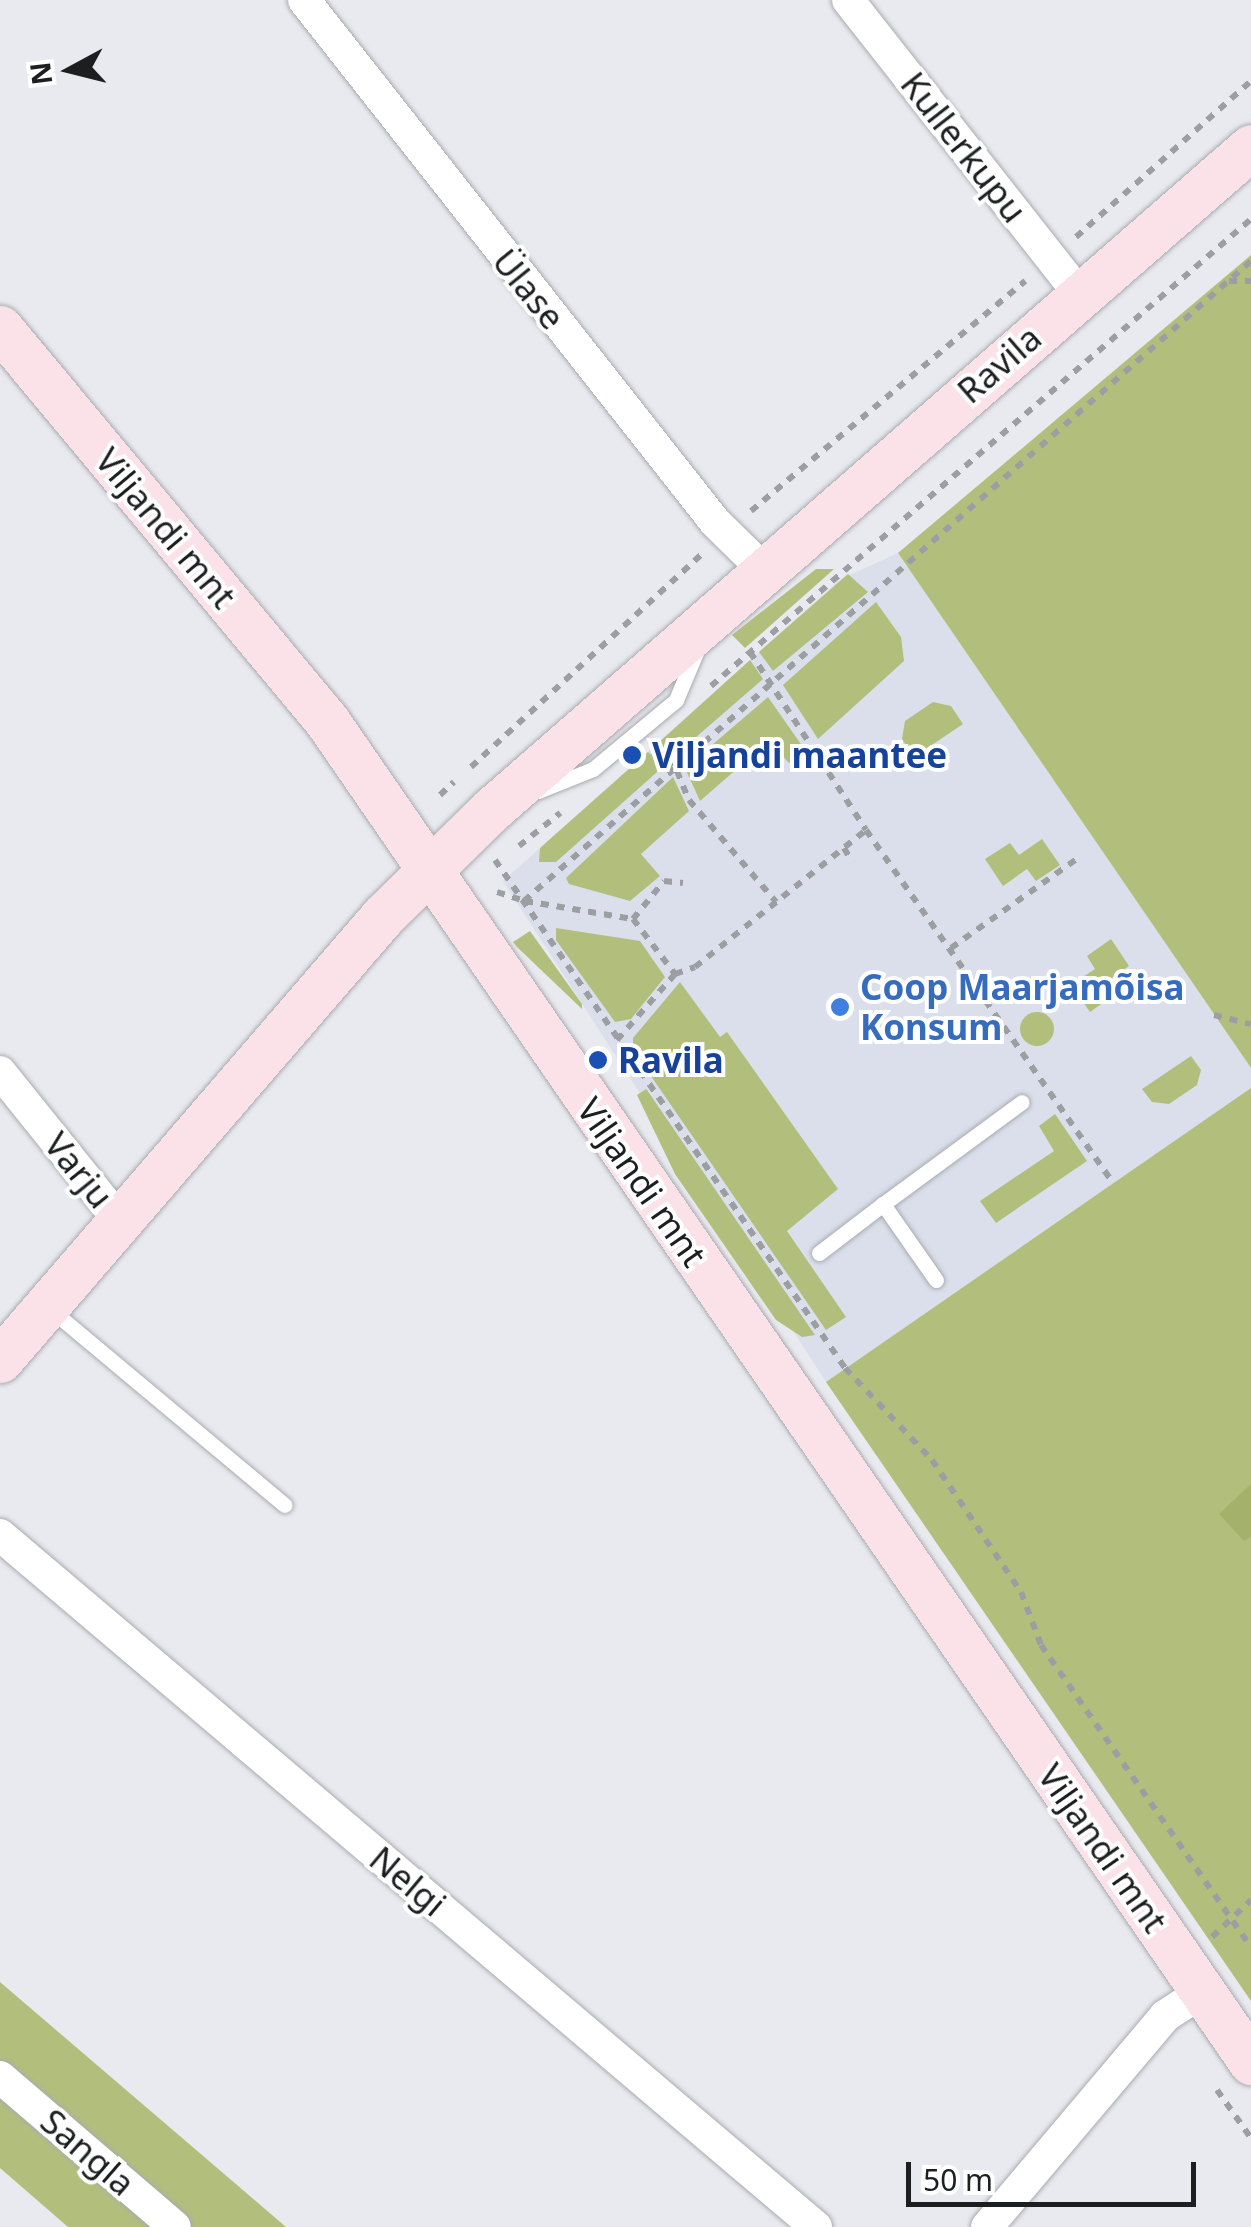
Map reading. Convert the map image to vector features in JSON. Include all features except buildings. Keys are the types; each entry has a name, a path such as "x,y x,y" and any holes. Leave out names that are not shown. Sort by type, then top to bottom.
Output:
{"street":[{"name":"Ülase","path":"304,0 726,532 764,570"},
{"name":"Kullerkupu","path":"848,0 1080,294"},
{"name":"Ravila","path":"0,1360 431,869 489,828 709,619 1251,147"},
{"name":"Viljandi mnt","path":"0,328 327,721 1251,2062"},
{"name":"Varju","path":"0,1072 120,1221"},
{"name":"Nelgi","path":"0,1536 816,2227"},
{"path":"999,2222 1166,2016 1202,1992"},
{"name":"Sangla","path":"0,2077 175,2227"}],"lane":[{"path":"819,1252 1022,1102"},
{"path":"884,1204 936,1280"},
{"path":"46,1306 284,1505"}],"path":[{"path":"440,795 726,532 1052,259 1251,81"},
{"path":"697,699 1251,219"},
{"path":"524,901 1251,260"},
{"path":"1228,281 1251,281"},
{"path":"750,652 866,830 876,852 950,948 1112,1181"},
{"path":"644,745 673,767 689,800 776,902"},
{"path":"485,874 572,804"},
{"path":"489,828 497,864 845,1368 932,1460 1021,1592 1042,1645 1251,1947"},
{"path":"617,1040 675,974 696,966 755,925 776,902 866,830"},
{"path":"844,848 852,862"},
{"path":"950,948 1081,856"},
{"path":"633,918 664,881 683,883"},
{"path":"490,890 524,901 633,918 675,974"},
{"path":"1214,1015 1251,1024"},
{"path":"1230,1919 1251,1900"}],"shaded area":[{"path":"898,553 1251,1068 1251,1088 826,1382 503,881 841,579"}],"green space":[{"path":"1251,255 1251,1068 898,553"},
{"path":"816,569 834,569 745,648 732,635"},
{"path":"848,574 868,592 773,671 759,652"},
{"path":"876,602 901,637 904,661 818,739 783,685"},
{"path":"750,660 763,679 672,758 656,745"},
{"path":"768,697 805,750 789,763 769,741 700,801 685,768"},
{"path":"933,702 951,706 963,724 914,757 902,739 905,721"},
{"path":"648,752 665,765 556,862 539,862 540,848"},
{"path":"673,777 689,811 641,854 660,876 630,901 569,884 566,878"},
{"path":"1042,839 1060,865 1036,881 1027,869 1003,886 985,859 1010,843 1019,855"},
{"path":"556,928 640,941 665,977 631,1019 615,1022 556,940"},
{"path":"530,931 582,1004 582,1009 513,942"},
{"path":"1111,939 1129,966 1106,982 1114,995 1090,1012 1071,985 1095,969 1087,956"},
{"path":"680,982 720,1037 727,1032 838,1189 787,1231 846,1317 826,1330 633,1050 633,1038"},
{"path":"1037,1012 1049,1017 1054,1029 1049,1041 1037,1046 1025,1041 1020,1029 1025,1017"},
{"path":"1191,1056 1201,1070 1197,1085 1169,1104 1152,1102 1142,1089"},
{"path":"1251,1088 1251,2001 826,1382"},
{"path":"646,1089 815,1335 802,1337 776,1320 675,1174 637,1095"},
{"path":"1055,1114 1087,1161 996,1223 980,1201 1054,1151 1039,1126"},
{"path":"1251,1484 1251,1537 1244,1541 1219,1514"},
{"path":"0,1982 286,2227 68,2227 0,2168"}],"place":[{"name":"Viljandi maantee","path":"632,755"},
{"name":"Coop Maarjamõisa Konsum","path":"840,1007"},
{"name":"Ravila","path":"598,1060"}]}
